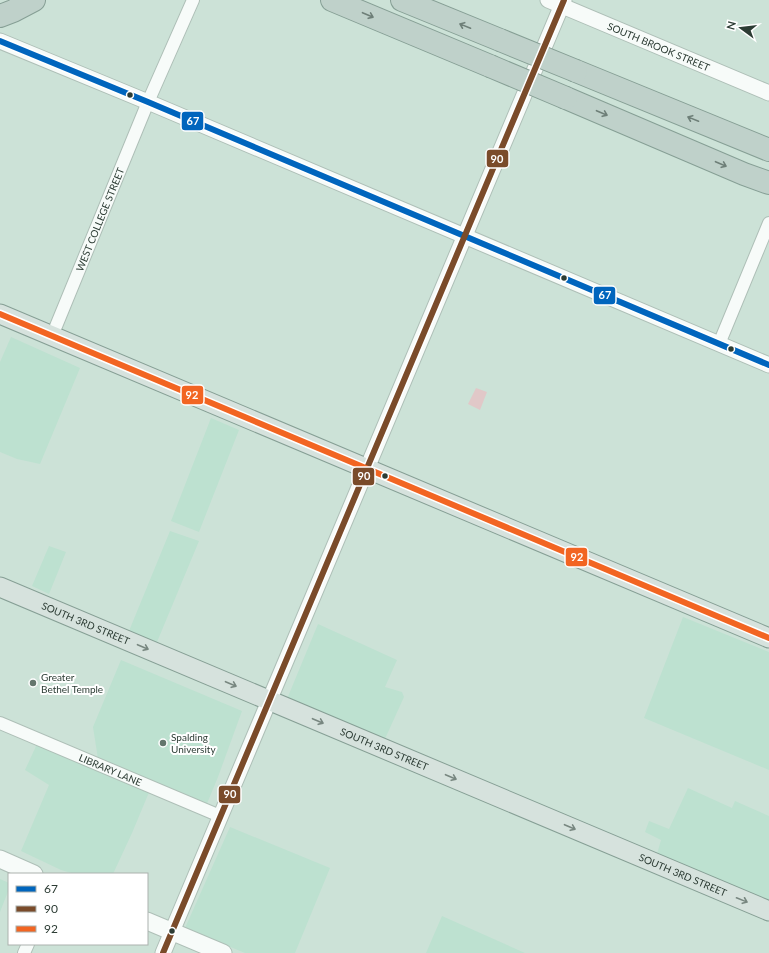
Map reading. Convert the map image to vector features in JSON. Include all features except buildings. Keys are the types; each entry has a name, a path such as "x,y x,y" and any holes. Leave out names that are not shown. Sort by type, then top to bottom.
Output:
{"highway":[{"path":"0,16 34,0"},
{"path":"332,0 744,174 769,183"},
{"path":"402,0 762,147"},
{"path":"408,0 431,12"}],"main road":[{"path":"0,314 769,638"},
{"name":"SOUTH 3RD STREET","path":"0,587 769,911"},
{"path":"0,859 32,873"},
{"path":"148,921 223,953"}],"street":[{"name":"WEST COLLEGE STREET","path":"52,336 148,102 193,0"},
{"path":"163,953 464,236 557,2"},
{"name":"SOUTH BROOK STREET","path":"557,2 769,93"},
{"path":"0,41 148,102 769,365"},
{"path":"719,344 769,223"},
{"name":"LIBRARY LANE","path":"0,723 220,816"}],"shaded area":[{"path":"11,337 80,368 40,464 17,459 0,452 0,362"},
{"path":"476,388 487,392 480,410 468,404"},
{"path":"211,418 239,430 199,532 171,521"},
{"path":"170,531 199,541 157,642 129,631"},
{"path":"49,546 66,552 49,594 32,586"},
{"path":"683,617 769,652 769,770 644,718"},
{"path":"318,624 397,660 385,687 402,692 404,697 384,741 287,699"},
{"name":"Spalding University","path":"121,660 242,711 206,806 98,759 93,727"},
{"path":"37,744 150,790 113,873 72,873 61,870 21,851 49,785 25,770"},
{"path":"688,788 732,808 735,801 769,816 769,900 750,894 657,854 661,840 645,832 649,821 669,829"},
{"path":"230,827 330,868 295,953 245,953 185,928"},
{"path":"0,879 8,883 8,892 0,912"},
{"path":"442,916 525,953 426,953"}],"transit line":[{"name":"90","path":"163,953 564,0"},
{"name":"67","path":"0,41 148,102 769,365"},
{"name":"92","path":"0,314 769,638"}],"place":[{"name":"Greater Bethel Temple","path":"33,683"},
{"name":"Spalding University","path":"163,743"}]}
